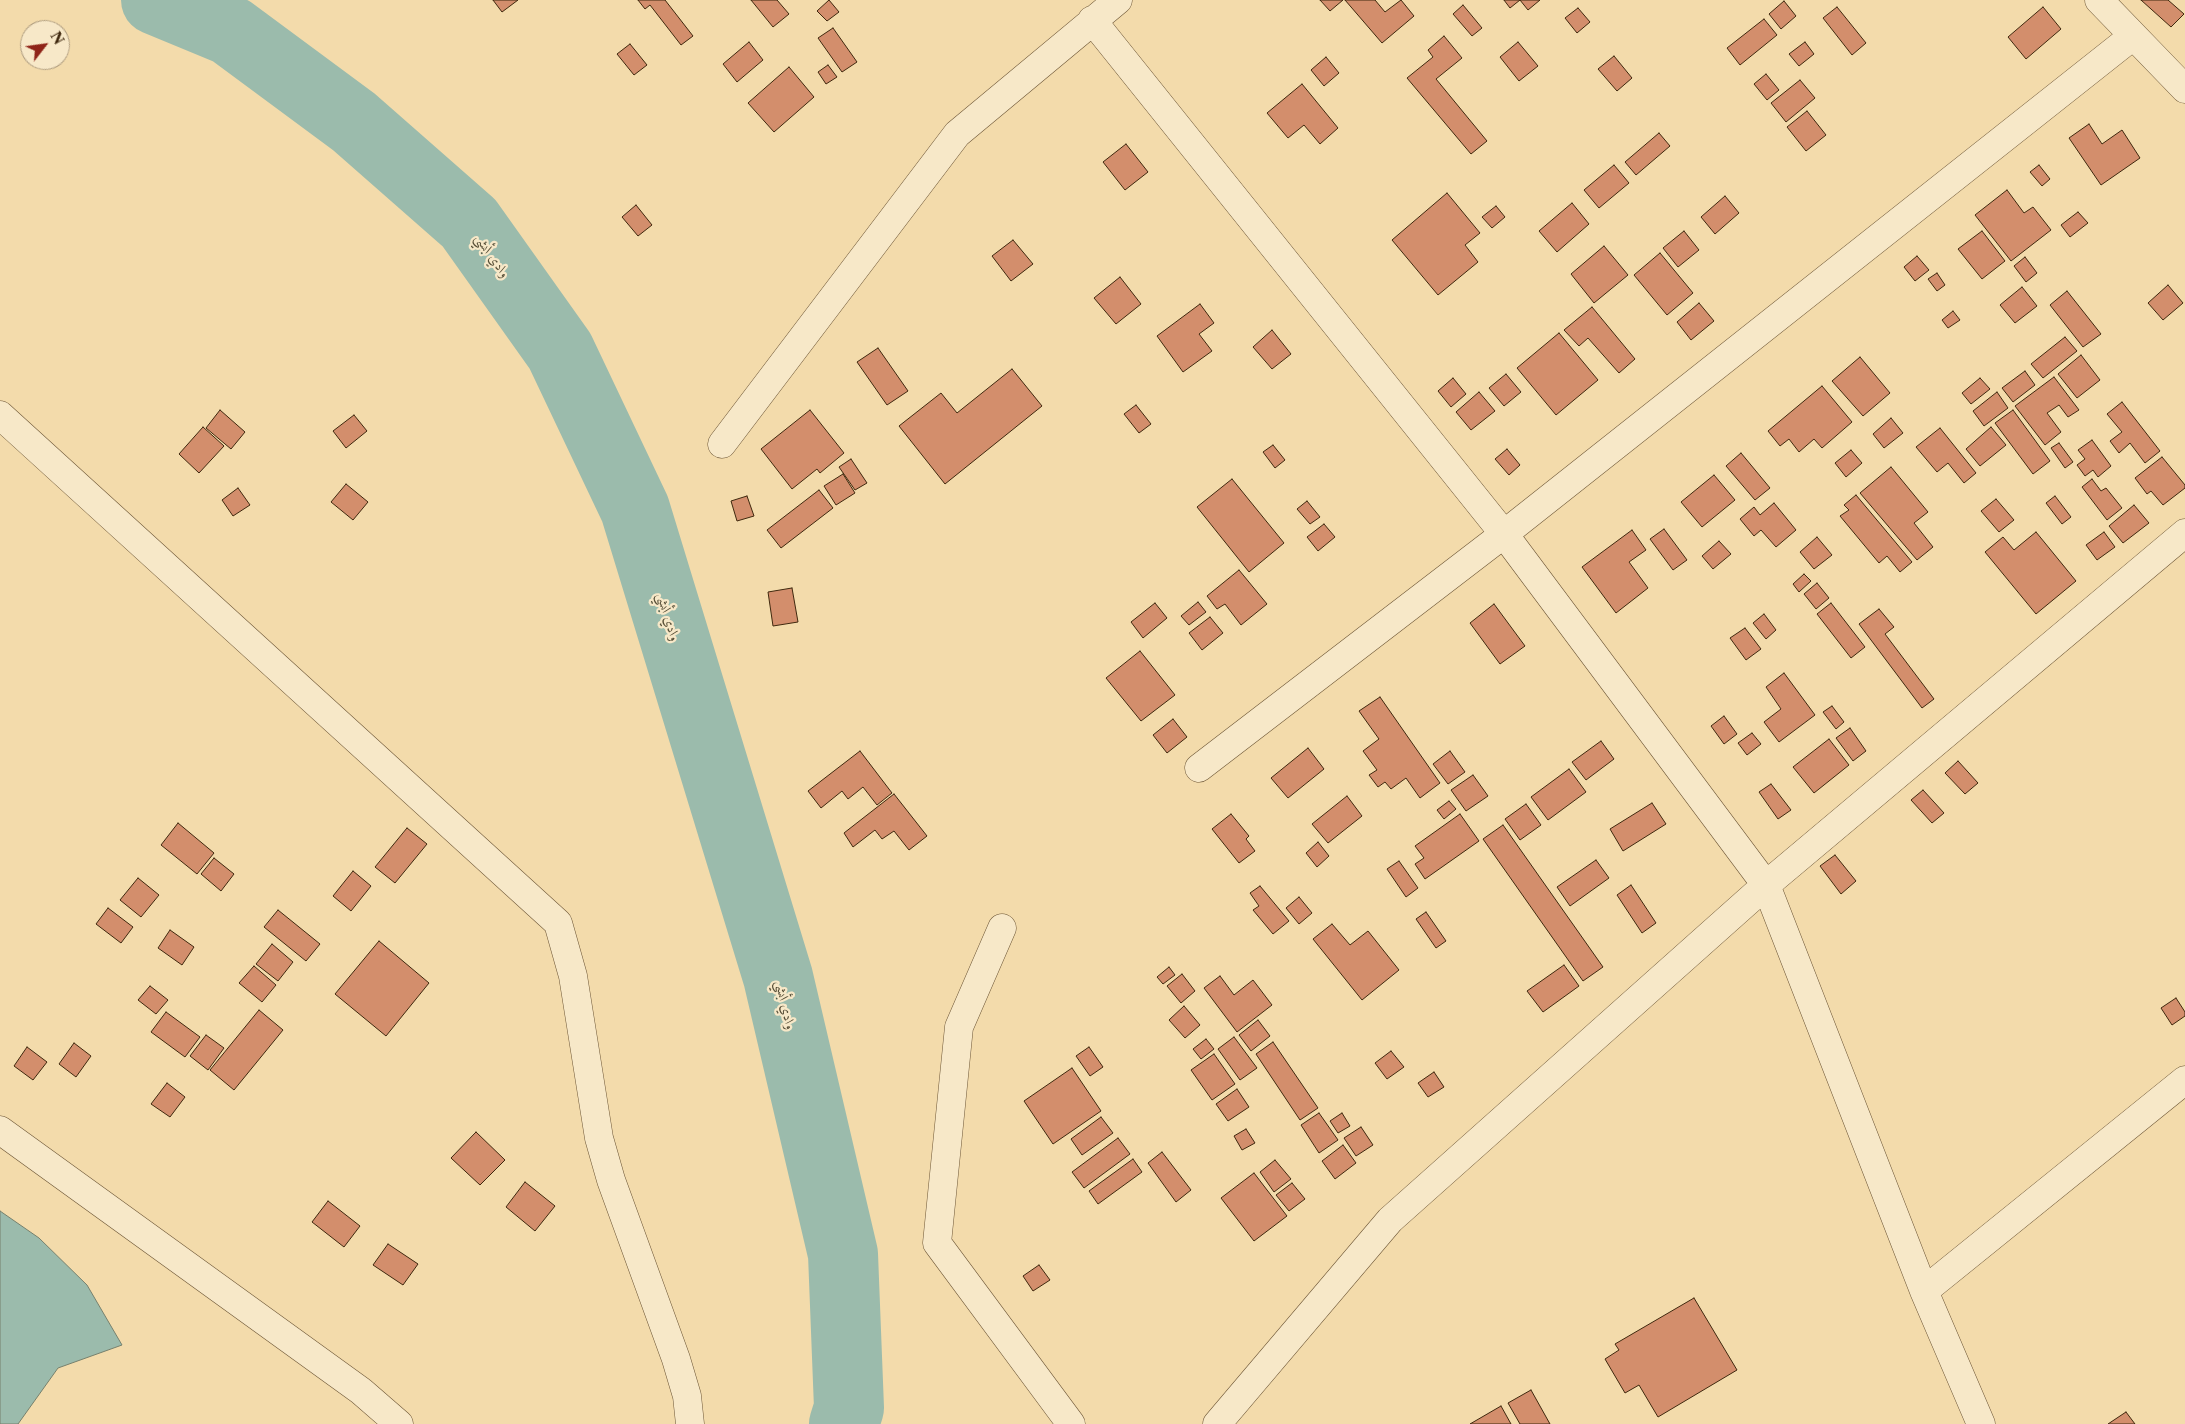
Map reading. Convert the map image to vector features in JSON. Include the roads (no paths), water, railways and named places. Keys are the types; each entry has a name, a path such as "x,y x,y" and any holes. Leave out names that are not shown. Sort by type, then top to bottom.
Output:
{"street":[{"path":"722,444 957,134 1118,0"},
{"path":"2099,0 2185,89"},
{"path":"1092,20 1504,534 1766,885 1924,1291 1981,1424"},
{"path":"1199,768 1504,534 2133,36"},
{"path":"0,415 558,923 573,976 599,1138 611,1180 676,1359 687,1396 690,1424"},
{"path":"1217,1424 1390,1220 1766,885 2185,533"},
{"path":"1002,928 959,1026 938,1243 1071,1424"},
{"path":"1924,1291 2185,1080"},
{"path":"0,1130 361,1391 399,1424"}],"waterway":[{"name":"وادي أبشي","path":"156,0 231,31 354,122 469,223 560,351 635,509 778,977 843,1254 849,1408 844,1424"}]}
